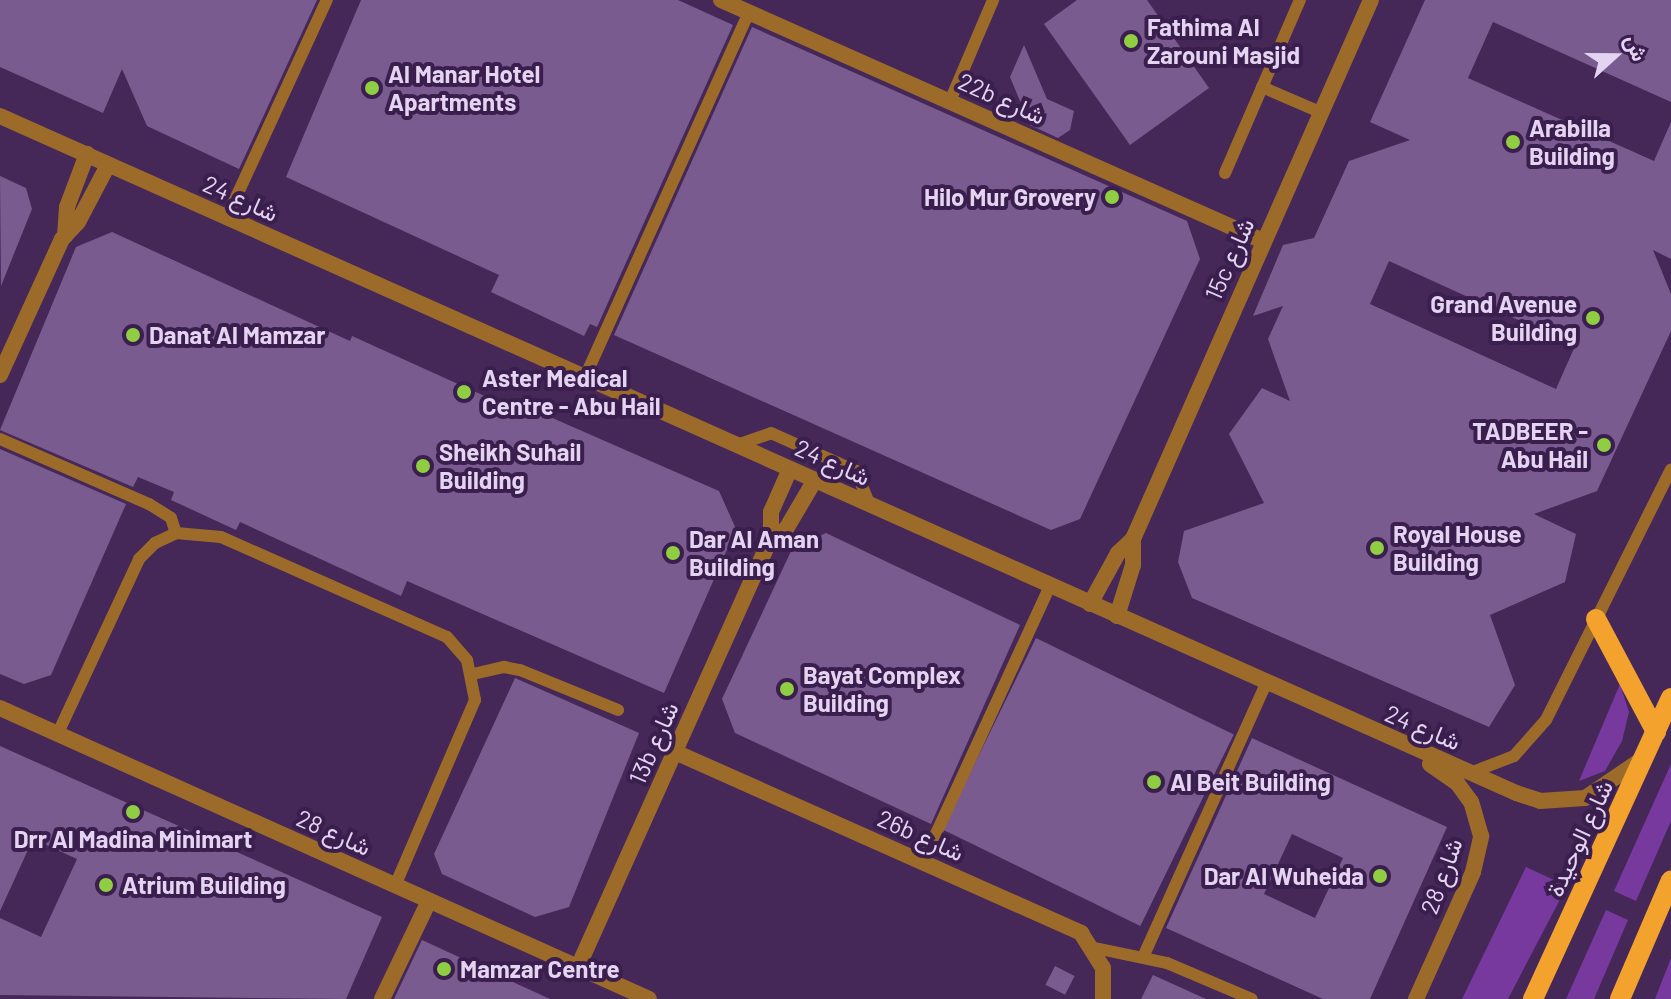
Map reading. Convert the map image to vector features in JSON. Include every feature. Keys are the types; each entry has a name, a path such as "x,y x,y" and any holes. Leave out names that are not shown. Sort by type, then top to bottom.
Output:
{"main road":[{"path":"1596,619 1656,732"},
{"name":"شارع الوحيدة","path":"1533,999 1671,698"},
{"path":"1620,999 1671,880"}],"street":[{"name":"22b شارع","path":"721,0 1263,241"},
{"name":"15c شارع","path":"1090,604 1118,553 1133,539 1371,0"},
{"name":"شارع 24","path":"0,116 1406,747 1540,801 1562,802 1605,787 1644,758"},
{"path":"65,236 67,207 87,154"},
{"path":"0,375 65,236 108,165"},
{"name":"13b شارع","path":"578,967 771,538 771,512 790,469"},
{"name":"13b شارع","path":"771,538 786,529 815,480"},
{"name":"15c شارع","path":"1117,616 1133,565 1133,539"},
{"name":"شارع 28","path":"0,708 649,999"},
{"name":"شارع 28","path":"1406,747 1457,783 1471,802 1481,836 1473,872 1416,999"},
{"name":"26b شارع","path":"675,752 1062,924 1095,948"},
{"path":"382,999 429,901"},
{"path":"1095,948 1103,968 1103,999"}],"lane":[{"path":"227,217 327,0"},
{"path":"950,101 993,0"},
{"path":"1225,173 1300,0"},
{"path":"585,377 749,12"},
{"path":"1262,87 1320,112"},
{"path":"737,445 771,433 856,471 870,505"},
{"path":"0,439 149,504 171,518 176,533"},
{"path":"1470,773 1514,756 1532,740 1671,469"},
{"path":"58,733 139,559 176,533 221,537 447,637 473,674 472,713 395,886"},
{"path":"923,862 1050,586"},
{"path":"473,674 504,667 520,670 618,710"},
{"path":"1144,955 1266,684"},
{"path":"1095,948 1144,955 1252,999"}],"shaded area":[{"path":"1620,684 1629,712 1622,741 1605,771 1579,781"},
{"path":"1671,764 1671,821 1636,901 1614,891"},
{"path":"1526,867 1567,886 1508,999 1462,999"},
{"path":"1606,910 1628,920 1594,999 1566,999"},
{"path":"1671,958 1671,999 1655,999"}],"building":[{"path":"0,0 317,0 239,169 147,126 122,69 103,113 0,67"},
{"path":"361,0 678,0 733,25 597,327 590,324 584,336 491,292 499,275 286,177"},
{"path":"1077,0 1147,0 1209,88 1130,145 1044,24"},
{"path":"1425,0 1671,0 1671,102 1493,22 1468,78 1654,161 1671,122 1671,259 1653,250 1671,294 1671,331 1597,491 1534,514 1576,534 1565,582 1490,615 1515,685 1489,727 1192,598 1178,562 1184,531 1264,503 1229,434 1262,388 1290,401 1268,339 1283,306 1253,316 1283,245 1314,238 1349,161 1410,140 1370,122","holes":["1389,261 1575,346 1556,389 1370,304"]},
{"path":"752,27 1187,221 1200,259 1080,519 1051,530 614,335"},
{"path":"1024,45 1047,99 1074,111 1070,130 1058,138 1030,125 1010,77"},
{"path":"0,176 26,188 32,209 1,286"},
{"path":"112,232 350,341 352,336 522,413 525,406 719,491 736,529 664,693 407,581 401,596 240,522 236,530 171,500 174,492 138,477 133,487 0,430 76,247"},
{"path":"0,449 126,504 51,675 24,684 0,674"},
{"name":"Bayat Complex Building","path":"826,533 1020,625 931,824 735,733 722,699 792,549"},
{"name":"Al Beit Building","path":"1036,638 1234,734 1140,926 943,829"},
{"path":"515,678 639,733 569,907 535,917 442,874 434,854"},
{"name":"Dar Al Wuheida","path":"1252,738 1447,827 1370,999 1323,999 1166,928","holes":["1292,834 1343,858 1315,918 1264,894"]},
{"path":"0,746 382,917 346,999 0,995 0,918 41,937 77,859 33,839 0,911"},
{"name":"Mamzar Centre","path":"422,940 550,999 394,999"},
{"path":"1055,966 1075,976 1065,995 1045,985"},
{"path":"1153,975 1206,999 1141,999"}],"place":[{"name":"Fathima Al Zarouni Masjid","path":"1131,41"},
{"name":"Al Manar Hotel Apartments","path":"372,88"},
{"name":"Arabilla Building","path":"1513,142"},
{"name":"Hilo Mur Grovery","path":"1112,197"},
{"name":"Grand Avenue Building","path":"1593,318"},
{"name":"Danat Al Mamzar","path":"133,335"},
{"name":"Aster Medical Centre - Abu Hail","path":"464,392"},
{"name":"TADBEER - Abu Hail","path":"1604,445"},
{"name":"Sheikh Suhail Building","path":"423,466"},
{"name":"Royal House Building","path":"1377,548"},
{"name":"Dar Al Aman Building","path":"673,553"},
{"name":"Bayat Complex Building","path":"787,689"},
{"name":"Al Beit Building","path":"1154,782"},
{"name":"Drr Al Madina Minimart","path":"133,812"},
{"name":"Dar Al Wuheida","path":"1380,876"},
{"name":"Atrium Building","path":"106,885"},
{"name":"Mamzar Centre","path":"444,969"}]}
